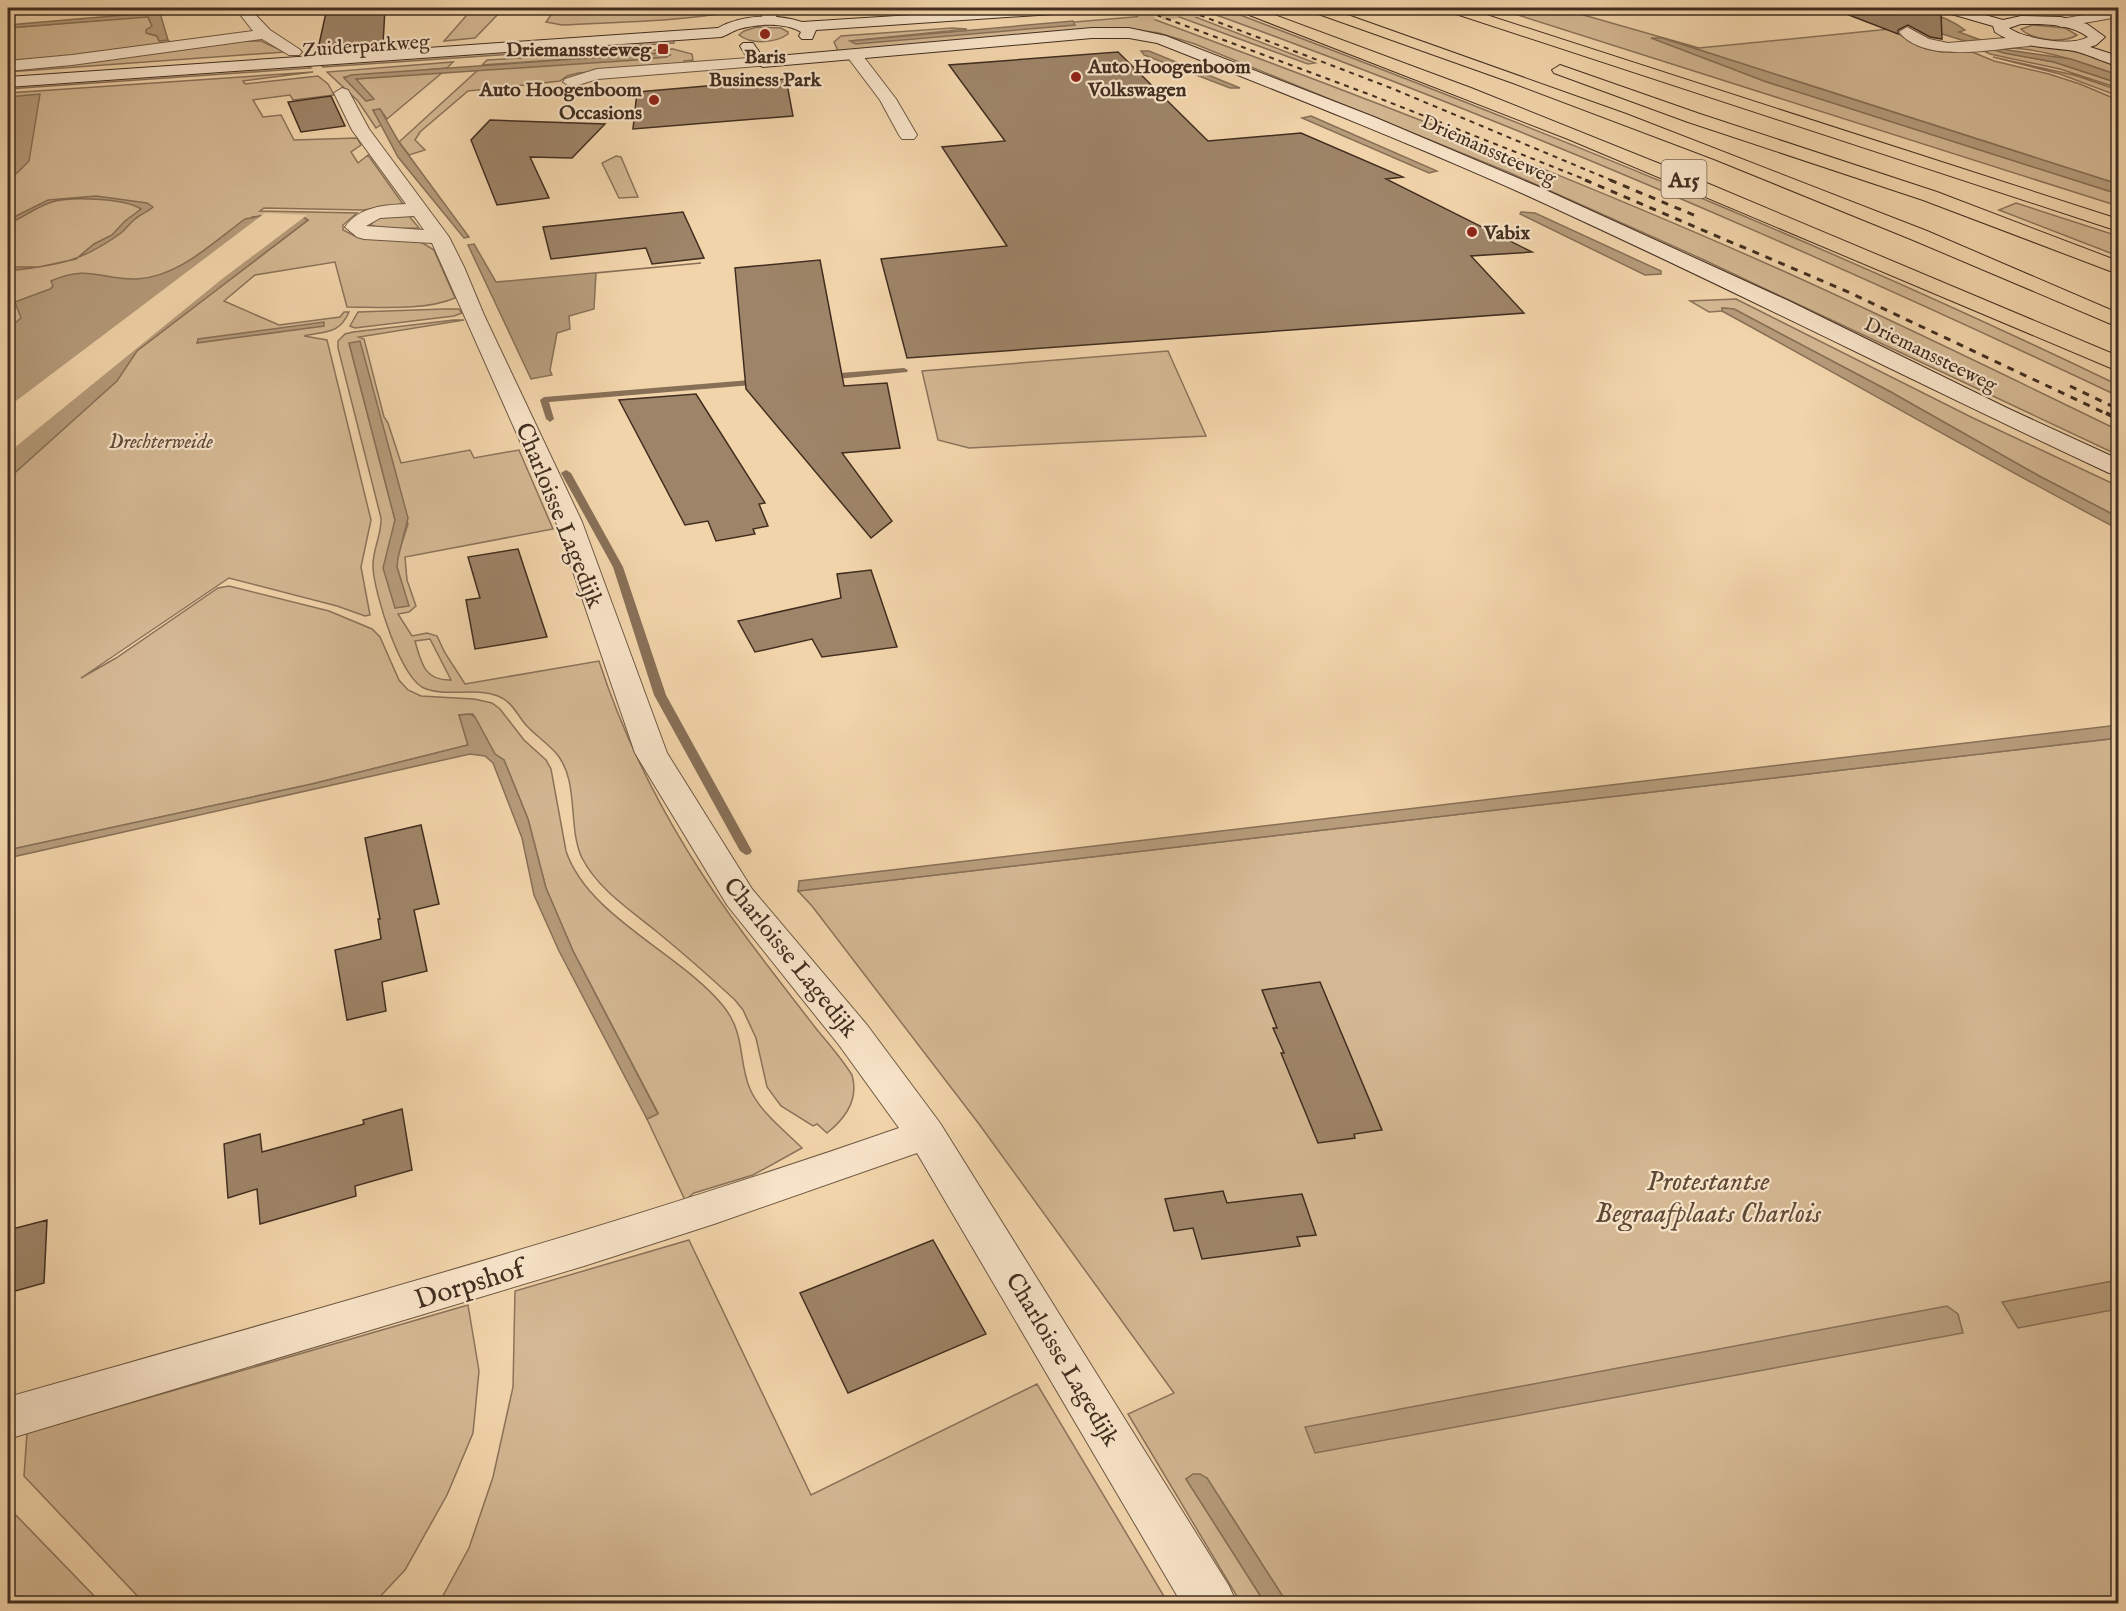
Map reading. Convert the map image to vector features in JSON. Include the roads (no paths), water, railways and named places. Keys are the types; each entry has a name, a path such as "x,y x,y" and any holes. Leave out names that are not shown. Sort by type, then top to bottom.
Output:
{"highway":[{"name":"A15","path":"1244,8 1375,55 1637,159 2118,364"},
{"name":"A15","path":"1315,8 1480,65 1648,127 1824,197 2118,321"},
{"path":"1452,8 2118,225"},
{"name":"A15","path":"1541,63 1694,118 1930,196 2118,268"},
{"name":"A15","path":"1480,65 1597,123 1823,221 2118,364"},
{"name":"A15","path":"1694,118 2118,288"}],"main road":[{"path":"242,8 251,22 264,34 294,52"},
{"path":"764,8 772,21 796,42"},
{"path":"1946,8 2005,29 2030,41"},
{"path":"1969,8 2021,20 2061,23 2118,13"},
{"path":"772,21 750,15 732,26 724,37 748,46 1088,12"},
{"path":"2069,45 2118,19"},
{"path":"1968,46 2021,20"},
{"path":"2061,23 2118,53"},
{"path":"1907,32 1924,43 1935,46 2030,41 2069,45 2118,61"},
{"name":"Driemanssteeweg","path":"571,82 597,74 763,62 796,42 854,55 1092,33 1141,35 1176,44 1368,121 1532,191 1733,283 2118,468"},
{"path":"8,66 72,60 264,34"},
{"name":"Zuiderparkweg","path":"8,82 724,37"},
{"name":"Zuiderparkweg","path":"8,91 724,37"},
{"path":"748,46 754,56 763,62"},
{"path":"854,55 888,99 908,135"},
{"name":"Charloisse Lagedijk","path":"342,93 361,130 429,223 454,267 526,433 569,522 651,753 739,897 854,1035 926,1134 1210,1604"},
{"name":"Dorpshof","path":"8,1418 494,1276 831,1169 926,1134"}],"waterway":[{"path":"827,377 904,370"},
{"path":"550,419 544,400 762,382"},
{"path":"566,473 618,567 660,695 746,851"}],"tunnel":[{"path":"1138,14 1207,8"}],"railway":[{"path":"1138,8 1371,95 1589,181"},
{"path":"1181,8 1391,88 1613,181"},
{"path":"1585,180 1846,291 2109,415"},
{"path":"1610,180 1696,216"},
{"path":"2070,386 2118,409"},
{"path":"2106,413 2118,419"}],"place":[{"name":"Baris Business Park","path":"765,34"},
{"name":"Driemanssteeweg","path":"663,49"},
{"name":"Auto Hoogenboom Volkswagen","path":"1076,77"},
{"name":"Auto Hoogenboom Occasions","path":"654,100"},
{"name":"Vabix","path":"1472,232"}],"park label":[{"name":"Drechterweide","path":"161,441"},
{"name":"Protestantse Begraafplaats Charlois","path":"1708,1196"}]}
